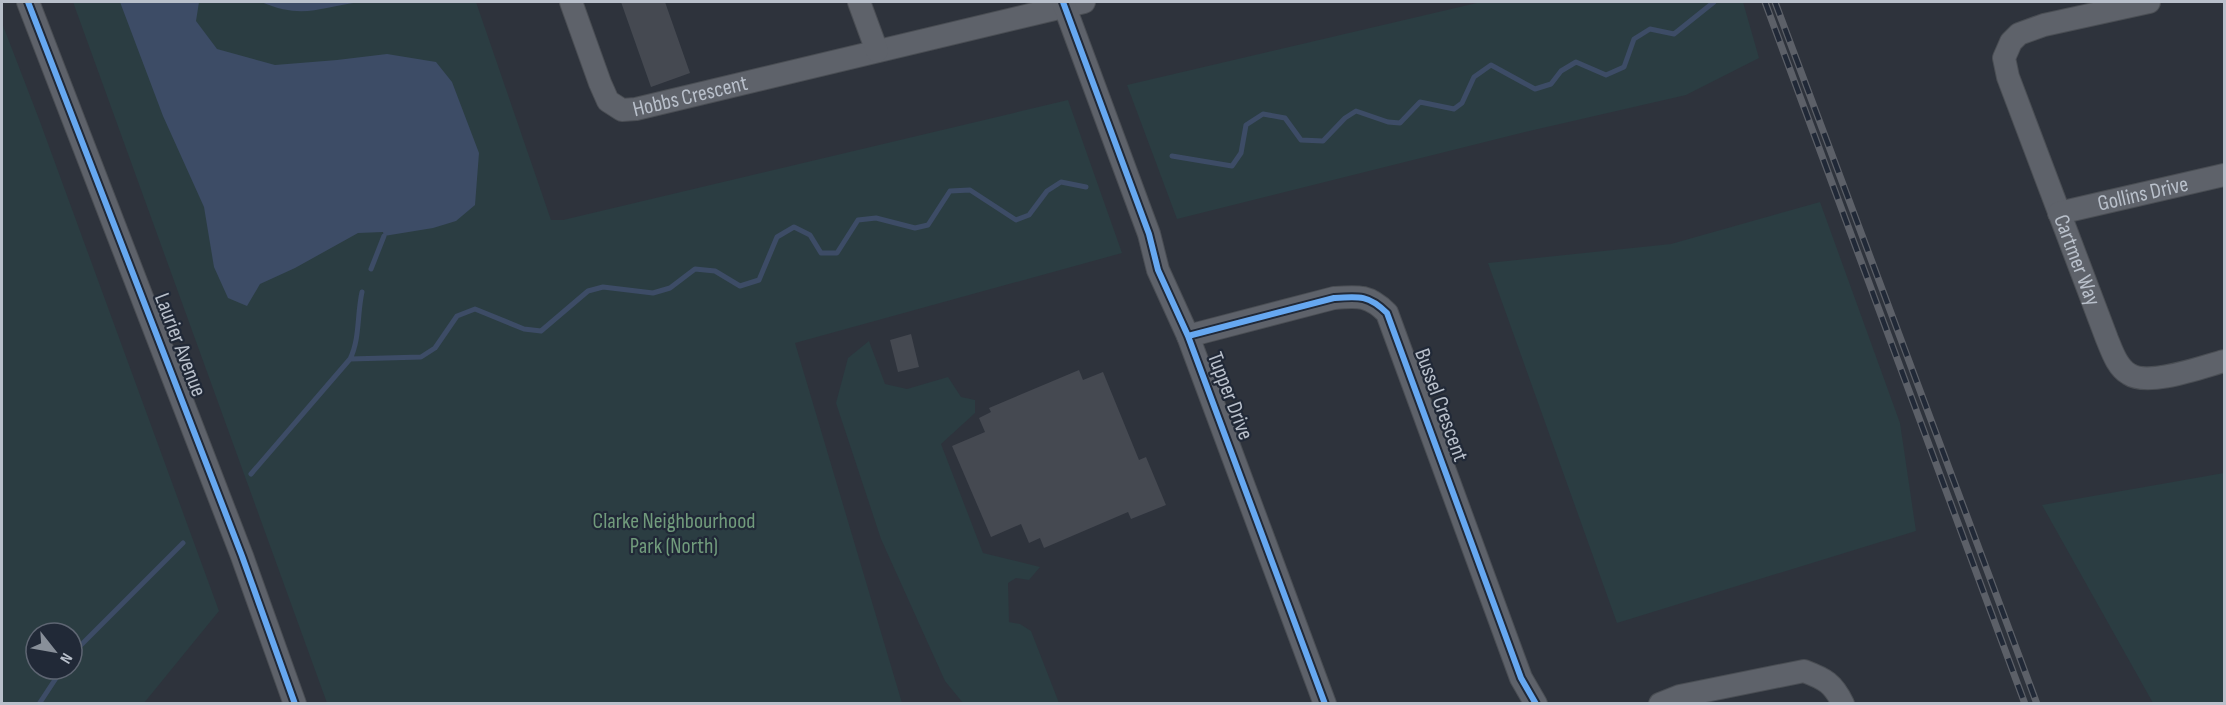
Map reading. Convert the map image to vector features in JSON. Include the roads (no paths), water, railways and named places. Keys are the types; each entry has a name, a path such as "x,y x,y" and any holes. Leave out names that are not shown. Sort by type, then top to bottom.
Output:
{"street":[{"name":"Laurier Avenue","path":"28,2 242,556 295,704"},
{"name":"Hobbs Crescent","path":"570,2 608,101 622,110 636,109 1070,3"},
{"path":"859,2 877,51"},
{"name":"Cartmer Way","path":"2149,2 2035,28 2019,34 2008,48 2004,58 2008,77 2059,213 2107,339 2121,368 2130,375 2143,379 2224,362"},
{"name":"Tupper Drive","path":"1070,3 1149,234 1158,270 1188,336 1325,704"},
{"name":"Gollins Drive","path":"2059,213 2224,175"},
{"name":"Bussel Crescent","path":"1188,336 1334,298 1358,296 1376,302 1387,313 1521,678 1536,704"},
{"path":"1660,704 1680,696 1804,672 1822,678 1835,688 1843,704"}],"water":[{"path":"120,2 199,2 196,21 217,49 275,65 387,54 436,62 452,82 479,153 475,205 456,221 433,228 384,236 383,232 358,233 295,268 260,284 247,306 228,298 214,267 204,207 163,116"},
{"path":"261,2 361,2 300,11"}],"waterway":[{"path":"1172,156 1232,166 1241,153 1246,125 1263,114 1285,118 1301,140 1323,141 1345,118 1356,111 1388,122 1400,123 1420,102 1454,109 1462,103 1474,77 1491,65 1535,89 1551,84 1561,71 1576,62 1606,75 1624,67 1634,39 1650,29 1674,34 1714,2"},
{"path":"350,359 421,357 435,348 457,316 475,309 524,329 541,331 588,291 603,287 653,293 670,288 695,269 715,271 740,286 759,280 777,237 794,227 810,235 821,253 837,253 858,220 876,218 915,228 928,225 950,191 970,190 1016,220 1029,215 1047,191 1061,182 1086,187"},
{"path":"371,269 384,236"},
{"path":"251,474 350,359 357,335 362,292"},
{"path":"84,642 183,543"},
{"path":"39,704 54,681"}],"railway":[{"path":"1765,2 2025,704"},
{"path":"1775,2 2037,704"}],"park label":[{"name":"Clarke Neighbourhood Park (North)","path":"674,534"}]}
